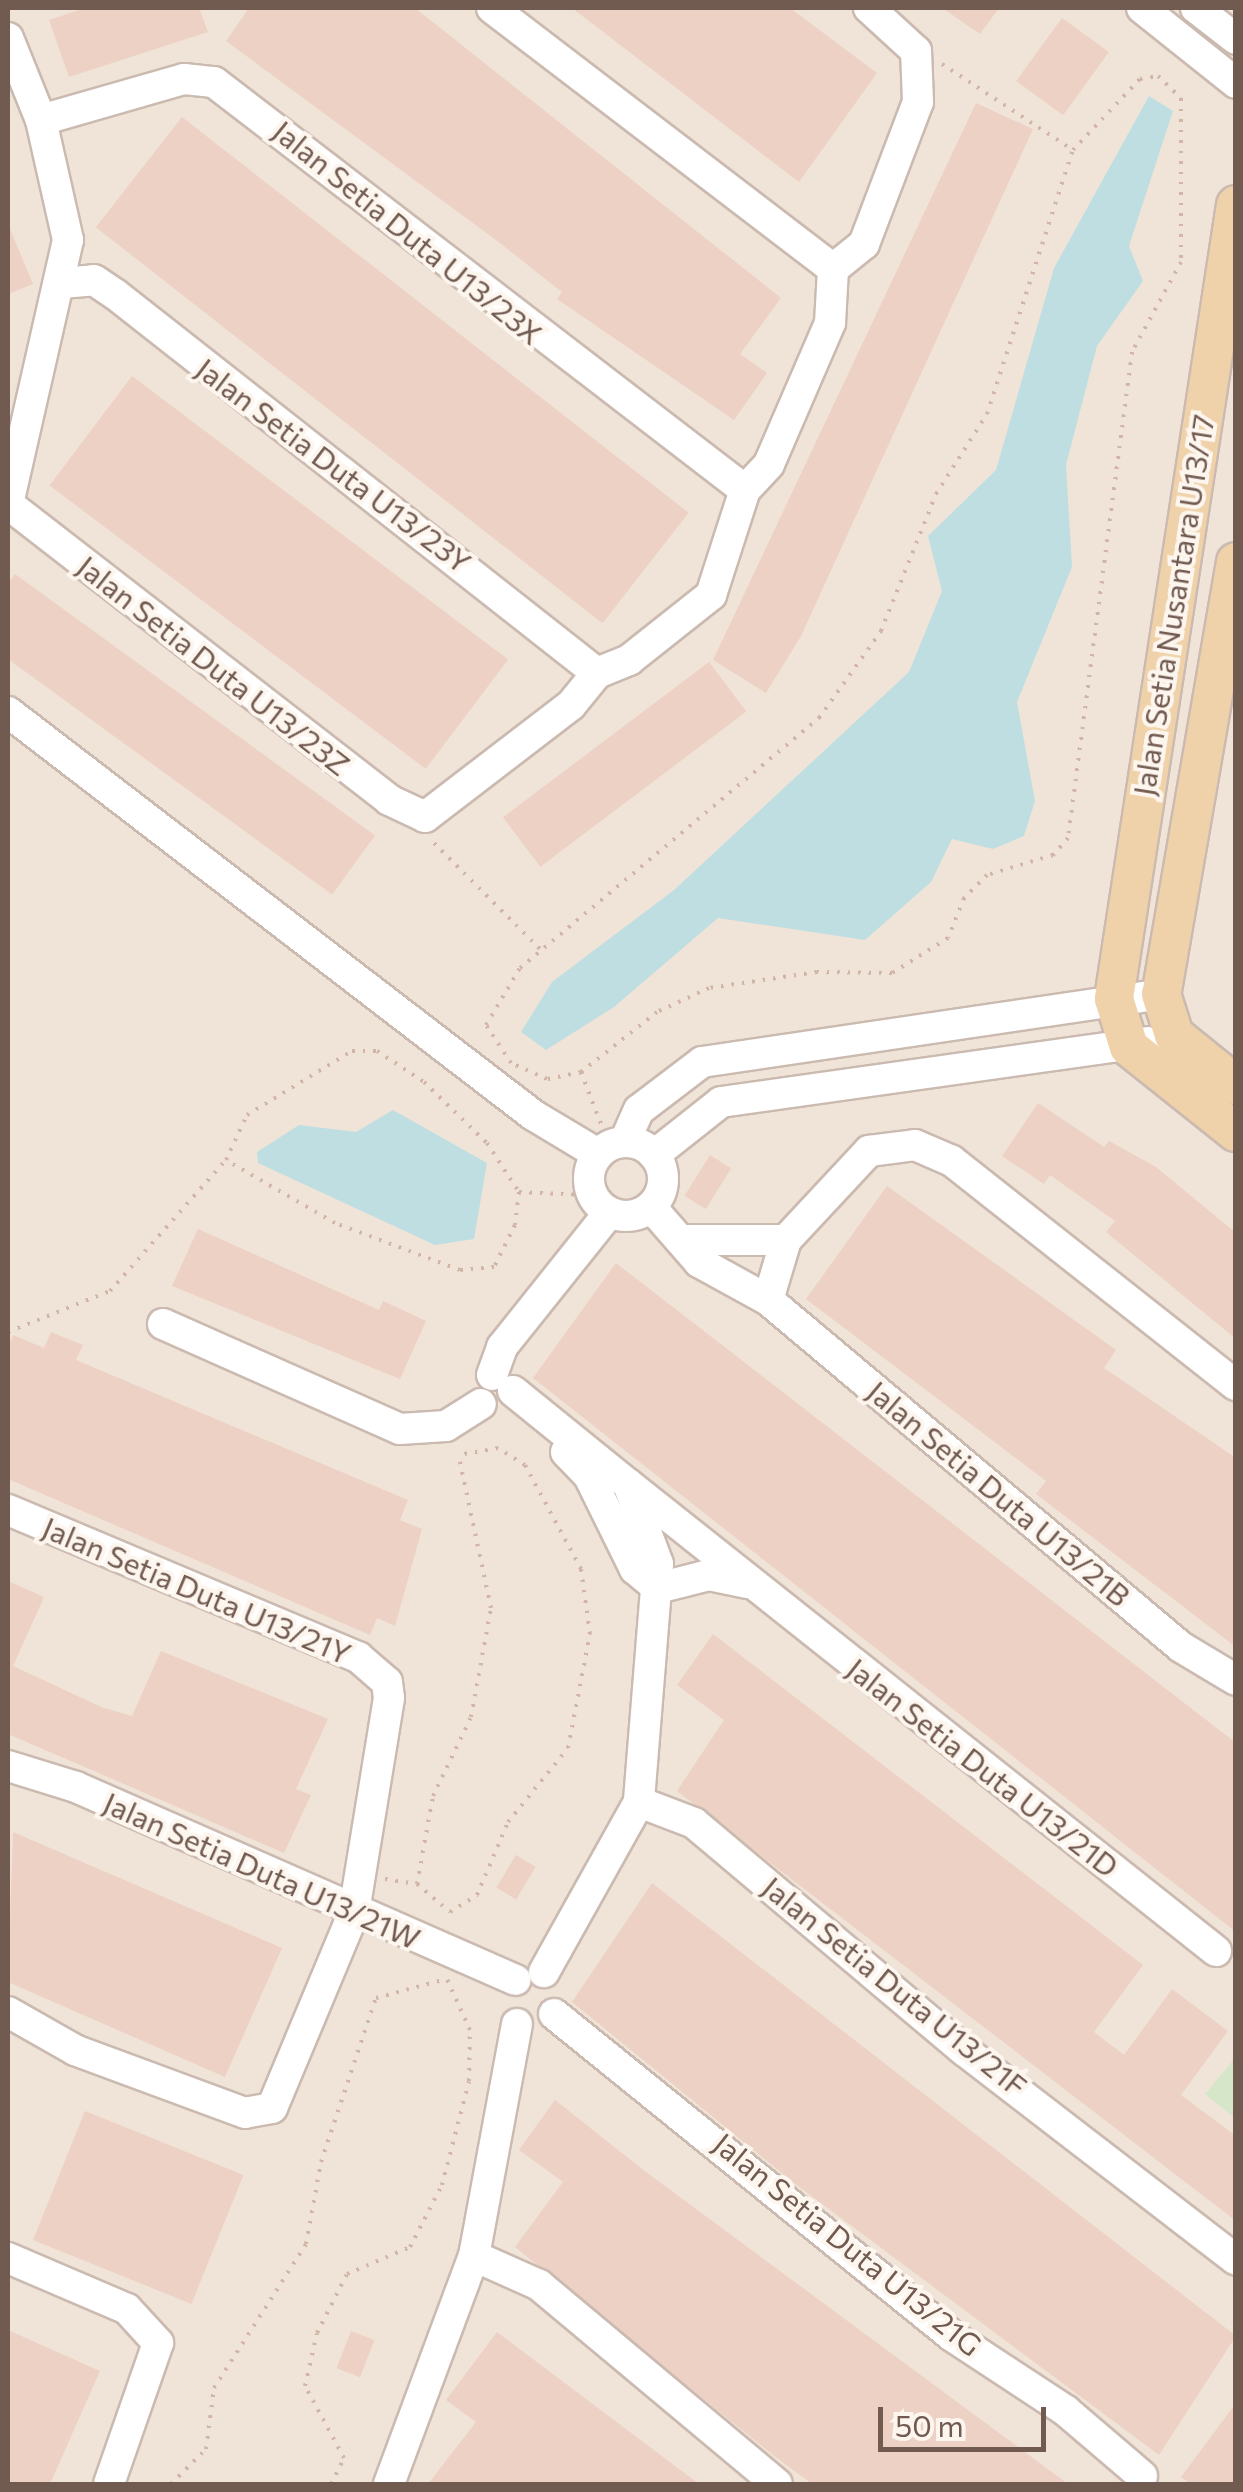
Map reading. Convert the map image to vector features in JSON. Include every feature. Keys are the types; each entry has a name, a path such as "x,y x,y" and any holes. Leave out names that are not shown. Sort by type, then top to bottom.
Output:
{"main road":[{"name":"Jalan Setia Nusantara U13/17","path":"1114,1006 1236,205"},
{"name":"Jalan Setia Nusantara U13/17","path":"1161,994 1236,562"},
{"path":"1161,994 1174,1036 1236,1086"},
{"path":"1114,1006 1129,1047 1236,1132"}],"street":[{"path":"492,8 833,269"},
{"path":"424,817 571,705 597,674 629,660 711,595 746,490 769,464 830,323 833,269 864,244 910,133 916,50 869,8"},
{"path":"1142,8 1236,82"},
{"path":"1196,8 1236,39"},
{"path":"8,38 41,120 68,240 62,283 8,505"},
{"name":"Jalan Setia Duta U13/23X","path":"41,120 184,79 214,82 746,490"},
{"name":"Jalan Setia Duta U13/23Y","path":"62,283 94,280 114,294 597,674"},
{"name":"Jalan Setia Duta U13/23Z","path":"8,505 388,800 424,817"},
{"path":"8,712 502,1092 611,1147 654,1155 721,1102 1129,1047 1174,1036"},
{"path":"499,1394 502,1347 600,1204 611,1147 639,1110 702,1062 1114,1006 1161,994"},
{"path":"768,1300 786,1240 869,1152 915,1145 952,1161 1236,1385"},
{"path":"600,1204 651,1207 664,1176 654,1155"},
{"name":"Jalan Setia Duta U13/21B","path":"651,1207 688,1240 722,1280 768,1300 1181,1647 1236,1680"},
{"path":"688,1240 786,1240"},
{"path":"163,1324 400,1429 446,1426 499,1394"},
{"path":"499,1394 577,1460 636,1569 658,1588"},
{"name":"Jalan Setia Duta U13/21D","path":"499,1394 628,1484 1216,1951"},
{"path":"389,2484 474,2256 529,1976 639,1802 658,1588 628,1484"},
{"name":"Jalan Setia Duta U13/21Y","path":"8,1510 376,1669 389,1698 354,1912 282,2088 260,2114 74,2050 8,2012"},
{"path":"658,1588 709,1575 750,1584"},
{"name":"Jalan Setia Duta U13/21W","path":"8,1766 76,1787 354,1912 447,1966 529,1976"},
{"name":"Jalan Setia Duta U13/21F","path":"639,1802 694,1823 965,2051 1236,2260"},
{"path":"517,2024 542,2028 554,2014 529,1976"},
{"name":"Jalan Setia Duta U13/21G","path":"554,2014 952,2336 1066,2411 1142,2476"},
{"path":"474,2256 539,2285 594,2327 777,2484"},
{"path":"8,2258 126,2308 158,2343 108,2484"}],"path":[{"path":"916,50 994,91 1072,150"},
{"path":"1158,76 1182,98 1181,262 1132,352 1068,838 1053,855 987,875 964,898 948,938 910,965 866,977 817,972 709,988 657,1012 582,1072 547,1079 511,1063 486,1025 540,948 819,718 881,630 936,494 987,414 1072,150 1140,79 1158,76"},
{"path":"424,817 434,844 540,948"},
{"path":"8,1332 110,1291 226,1160 248,1116 352,1051 377,1051 487,1143 519,1192 510,1242 494,1267 460,1270 335,1223 226,1160"},
{"path":"582,1072 611,1147"},
{"path":"519,1192 600,1204"},
{"path":"417,1884 433,1796 470,1717 491,1608 459,1456 446,1426"},
{"path":"362,1876 417,1884 450,1912 476,1895 508,1822 568,1748 590,1634 581,1570 525,1465 498,1448 459,1456"},
{"path":"172,2484 206,2449 214,2388 306,2244 321,2162 376,1998 447,1966 470,2030 470,2081 442,2185 410,2247 347,2274 316,2334 306,2386 344,2458 331,2484"}],"shaded area":[{"path":"8,8 1235,8 1235,2484 8,2484"}],"green space":[{"path":"1235,2058 1235,2118 1205,2094"}],"water":[{"path":"1149,96 1173,111 1129,246 1143,281 1097,346 1066,465 1072,567 1017,702 1035,801 1024,836 993,849 952,839 931,882 865,940 718,918 614,1007 546,1050 521,1032 552,982 674,890 909,672 942,591 928,536 996,470 1054,268"},
{"path":"393,1110 487,1163 474,1239 435,1245 258,1163 257,1152 299,1125 356,1132"}],"building":[{"path":"85,8 199,8 208,32 69,77 49,20"},
{"path":"249,8 415,8 781,298 740,354 767,373 734,420 557,299 562,292 496,240 226,41"},
{"path":"572,8 790,8 877,73 799,182"},
{"path":"942,8 999,8 980,34"},
{"path":"1062,18 1109,52 1063,115 1016,81"},
{"path":"976,103 1033,129 801,636 766,693 713,660"},
{"path":"182,117 689,513 602,623 96,227"},
{"path":"8,224 33,284 8,294"},
{"path":"132,376 508,659 426,769 50,485"},
{"path":"15,574 375,836 332,895 8,659 8,584"},
{"path":"709,662 746,712 540,867 503,817"},
{"path":"1038,1103 1104,1147 1109,1141 1156,1167 1236,1233 1236,1339 1106,1232 1115,1221 1050,1175 1044,1184 1002,1156"},
{"path":"710,1155 731,1168 706,1209 685,1196"},
{"path":"887,1186 1116,1350 1104,1368 1236,1458 1236,1647 1036,1494 1046,1481 806,1299"},
{"path":"198,1229 379,1310 383,1301 426,1321 400,1379 172,1286"},
{"path":"616,1263 1236,1743 1236,1932 533,1378"},
{"path":"51,1332 83,1345 76,1360 408,1500 400,1520 422,1529 395,1626 377,1618 370,1635 8,1479 8,1347 13,1335 44,1348"},
{"path":"8,1581 44,1597 13,1666 101,1707 132,1716 161,1651 328,1719 296,1789 311,1795 284,1853 8,1734"},
{"path":"713,1634 1143,1965 1094,2032 1124,2055 1172,1989 1228,2031 1181,2095 1236,2136 1236,2221 677,1791 724,1720 677,1685"},
{"path":"13,1832 282,1948 225,2077 8,1982"},
{"path":"516,1855 536,1867 516,1899 496,1888"},
{"path":"652,1883 1236,2336 1159,2455 794,2183 572,2002"},
{"path":"555,2100 642,2169 1068,2484 812,2484 773,2455 515,2247 563,2182 519,2150"},
{"path":"85,2111 244,2175 191,2304 33,2240"},
{"path":"8,2330 100,2371 50,2484 8,2484"},
{"path":"351,2331 374,2340 360,2377 337,2368"},
{"path":"497,2332 699,2484 428,2484 476,2422 446,2400"},
{"path":"1236,2403 1236,2484 1191,2484 1181,2477"}]}
